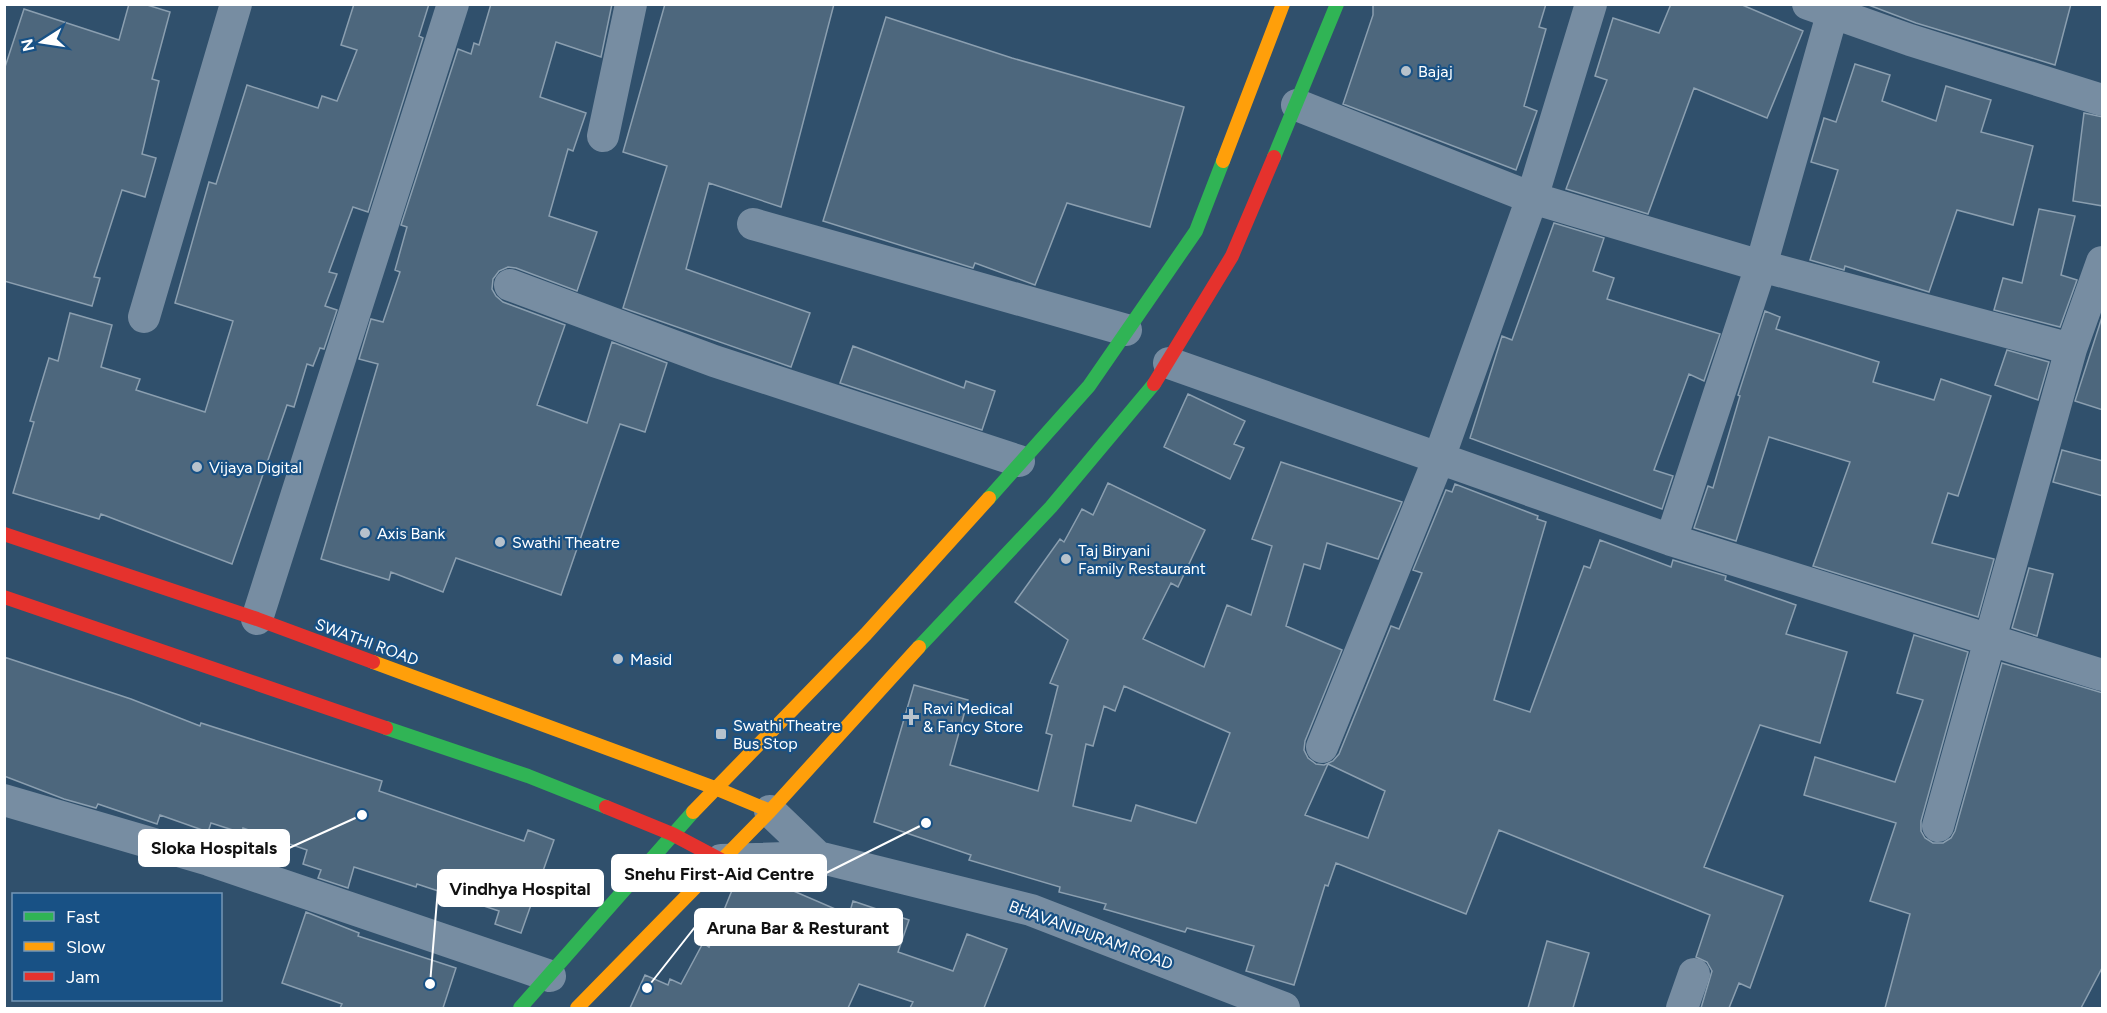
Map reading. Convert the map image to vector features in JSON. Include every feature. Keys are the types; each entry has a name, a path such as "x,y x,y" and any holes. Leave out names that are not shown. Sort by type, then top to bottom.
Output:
{"main road":[{"path":"520,1008 672,834 866,634 1019,461 1089,386 1196,231 1282,4"},
{"path":"577,1008 770,811 907,658 1051,507 1149,392 1169,363 1232,256 1297,105 1337,4"},
{"name":"SWATHI ROAD","path":"4,534 257,619 715,788 770,811"},
{"path":"4,597 528,776 672,834 722,860"}],"street":[{"path":"144,317 237,4"},
{"path":"257,619 453,4"},
{"path":"603,136 631,4"},
{"path":"1322,747 1439,458 1532,198 1591,4"},
{"path":"1671,540 1761,266 1825,7 1910,40 2103,99"},
{"path":"1297,105 1532,198 1761,266 2072,349"},
{"path":"753,224 1126,330"},
{"path":"1938,826 1989,637 2072,349 2103,262"},
{"path":"510,285 714,361 1019,461"},
{"path":"1169,363 1671,540 1989,637 2103,675"},
{"path":"4,800 209,860 550,976"},
{"name":"BHAVANIPURAM ROAD","path":"770,811 818,857 1031,910 1284,1008"},
{"path":"722,860 818,857"},
{"path":"1682,1008 1694,974"}],"building":[{"path":"129,4 144,4 170,12 152,79 159,81 142,154 156,158 145,197 122,190 94,277 100,278 92,306 4,281 4,70 24,9 119,40"},
{"path":"354,4 429,4 419,36 423,38 368,212 353,207 329,272 337,274 325,306 337,310 324,349 320,348 313,366 307,364 294,407 287,405 232,564 101,514 99,519 13,493 34,422 30,421 49,358 58,361 70,313 112,325 101,367 140,379 136,390 205,412 233,321 175,303 209,182 216,184 247,85 318,108 322,96 337,101 357,50 341,45"},
{"path":"491,4 612,4 601,57 556,42 540,97 586,113 573,151 568,149 549,216 597,232 577,291 516,268 508,267 499,271 493,279 492,289 503,302 565,325 537,405 587,423 612,342 667,363 645,432 620,424 561,595 456,558 443,592 391,572 389,580 321,559 378,364 359,359 371,319 383,322 400,272 395,270 407,227 401,225 458,49 471,54 474,43 479,45"},
{"path":"665,4 834,4 781,207 709,183 686,269 810,313 791,367 623,308 667,166 623,152"},
{"path":"1373,4 1546,4 1539,27 1546,29 1524,106 1537,111 1516,170 1343,104 1373,15"},
{"path":"1671,4 1740,4 1803,31 1767,118 1694,88 1648,214 1566,189 1607,80 1595,76 1613,18 1659,33"},
{"path":"1866,4 2071,4 2055,65 1916,23"},
{"path":"886,17 1012,58 1184,107 1150,227 1067,203 1035,285 975,263 973,268 823,221"},
{"path":"1855,64 1890,75 1882,101 1936,121 1946,86 1991,100 1981,132 2033,146 2013,225 1957,210 1929,292 1845,266 1844,270 1810,260 1838,170 1811,162 1824,118 1836,122"},
{"path":"2084,113 2103,117 2103,206 2073,201"},
{"path":"2039,209 2075,216 2061,275 2077,280 2060,327 1994,310 2003,278 2022,283"},
{"path":"1554,223 1604,238 1593,271 1614,278 1607,299 1720,334 1704,381 1689,374 1654,470 1673,476 1662,509 1470,438 1502,336 1512,340"},
{"path":"1765,311 1780,317 1776,329 1879,362 1873,382 1934,400 1941,379 1991,396 1958,496 1948,493 1932,543 1994,559 1978,617 1813,566 1850,462 1769,437 1736,541 1694,528 1708,486 1713,488 1740,396 1738,395"},
{"path":"2103,314 2103,410 2075,401"},
{"path":"853,346 964,388 966,381 995,391 982,430 840,383"},
{"path":"2007,350 2049,362 2038,400 1995,385"},
{"path":"1188,394 1245,421 1234,444 1244,448 1230,479 1164,447"},
{"path":"2062,450 2103,461 2103,496 2053,482"},
{"path":"1281,462 1402,502 1378,559 1327,543 1320,569 1304,564 1286,626 1342,650 1305,741 1304,750 1308,758 1316,764 1324,765 1333,761 1339,754 1391,626 1399,629 1422,573 1413,570 1446,490 1452,492 1455,484 1538,516 1537,519 1546,522 1494,700 1530,712 1584,566 1590,568 1600,540 1671,567 1673,560 1726,576 1725,580 1796,605 1786,634 1847,652 1820,743 1760,725 1704,867 1783,896 1750,988 1739,983 1729,1008 1701,1008 1712,971 1707,962 1696,957 1710,915 1499,830 1466,914 1336,863 1328,886 1325,885 1294,985 1246,971 1254,946 1187,928 1185,932 1104,909 1106,904 1059,892 1060,887 969,860 971,855 874,822 914,685 968,700 950,765 1038,791 1052,735 1046,733 1058,686 1050,683 1068,640 1015,602 1060,539 1064,542 1082,509 1093,515 1108,483 1205,530 1178,587 1171,583 1143,639 1204,667 1227,605 1251,615 1272,546 1252,539","holes":["1124,686 1230,733 1196,823 1136,805 1131,821 1073,806 1086,744 1093,746 1104,706 1115,711","1328,764 1385,791 1368,838 1305,815"]},
{"path":"2029,568 2053,574 2037,636 2012,628"},
{"path":"1914,635 1968,652 1921,821 1921,831 1925,838 1933,843 1943,843 1951,838 1955,831 2002,663 2103,693 2103,966 2081,1008 1885,1008 1910,914 1870,901 1896,823 1804,795 1815,757 1895,782 1923,700 1897,693"},
{"path":"4,657 131,699 200,726 201,723 382,781 379,791 524,841 528,830 554,840 521,933 495,924 499,911 417,884 416,887 354,867 348,888 318,878 321,870 303,864 307,850 243,828 242,833 211,823 208,832 160,815 157,824 98,804 96,808 64,799 4,776"},
{"path":"761,877 849,915 853,901 909,920 898,952 953,971 967,934 1007,949 984,1008 910,1008 913,1002 859,984 848,1008 630,1008 645,975 668,985 670,979 681,984 703,943 709,947 737,878"},
{"path":"306,912 359,933 358,936 456,968 443,1008 340,1008 342,1004 282,983"},
{"path":"1547,941 1589,953 1573,1008 1528,1008"}],"traffic: fast":[{"path":"1274,157 1337,4"},
{"path":"989,498 1089,386 1196,231 1223,161"},
{"path":"919,647 1051,507 1154,384"},
{"path":"386,728 528,776 606,807"},
{"path":"520,1008 693,812"}],"traffic: slow":[{"path":"1223,161 1283,4"},
{"path":"693,812 866,634 989,498"},
{"path":"577,1008 770,811 919,647"},
{"path":"373,662 715,788 770,811"}],"traffic: jam":[{"path":"1154,384 1232,256 1274,157"},
{"path":"4,534 257,619 373,662"},
{"path":"4,597 386,728"},
{"path":"606,807 672,834 721,860"}],"place":[{"name":"Bajaj","path":"1406,71"},
{"name":"Vijaya Digital","path":"197,467"},
{"name":"Axis Bank","path":"365,533"},
{"name":"Swathi Theatre","path":"500,542"},
{"name":"Taj Biryani Family Restaurant","path":"1066,559"},
{"name":"Masid","path":"618,659"},
{"name":"Ravi Medical & Fancy Store","path":"911,717"},
{"name":"Swathi Theatre Bus Stop","path":"721,734"},
{"name":"Sloka Hospitals","path":"362,815"},
{"name":"Snehu First-Aid Centre","path":"926,823"},
{"name":"Vindhya Hospital","path":"430,984"},
{"name":"Aruna Bar & Resturant","path":"647,988"}]}
